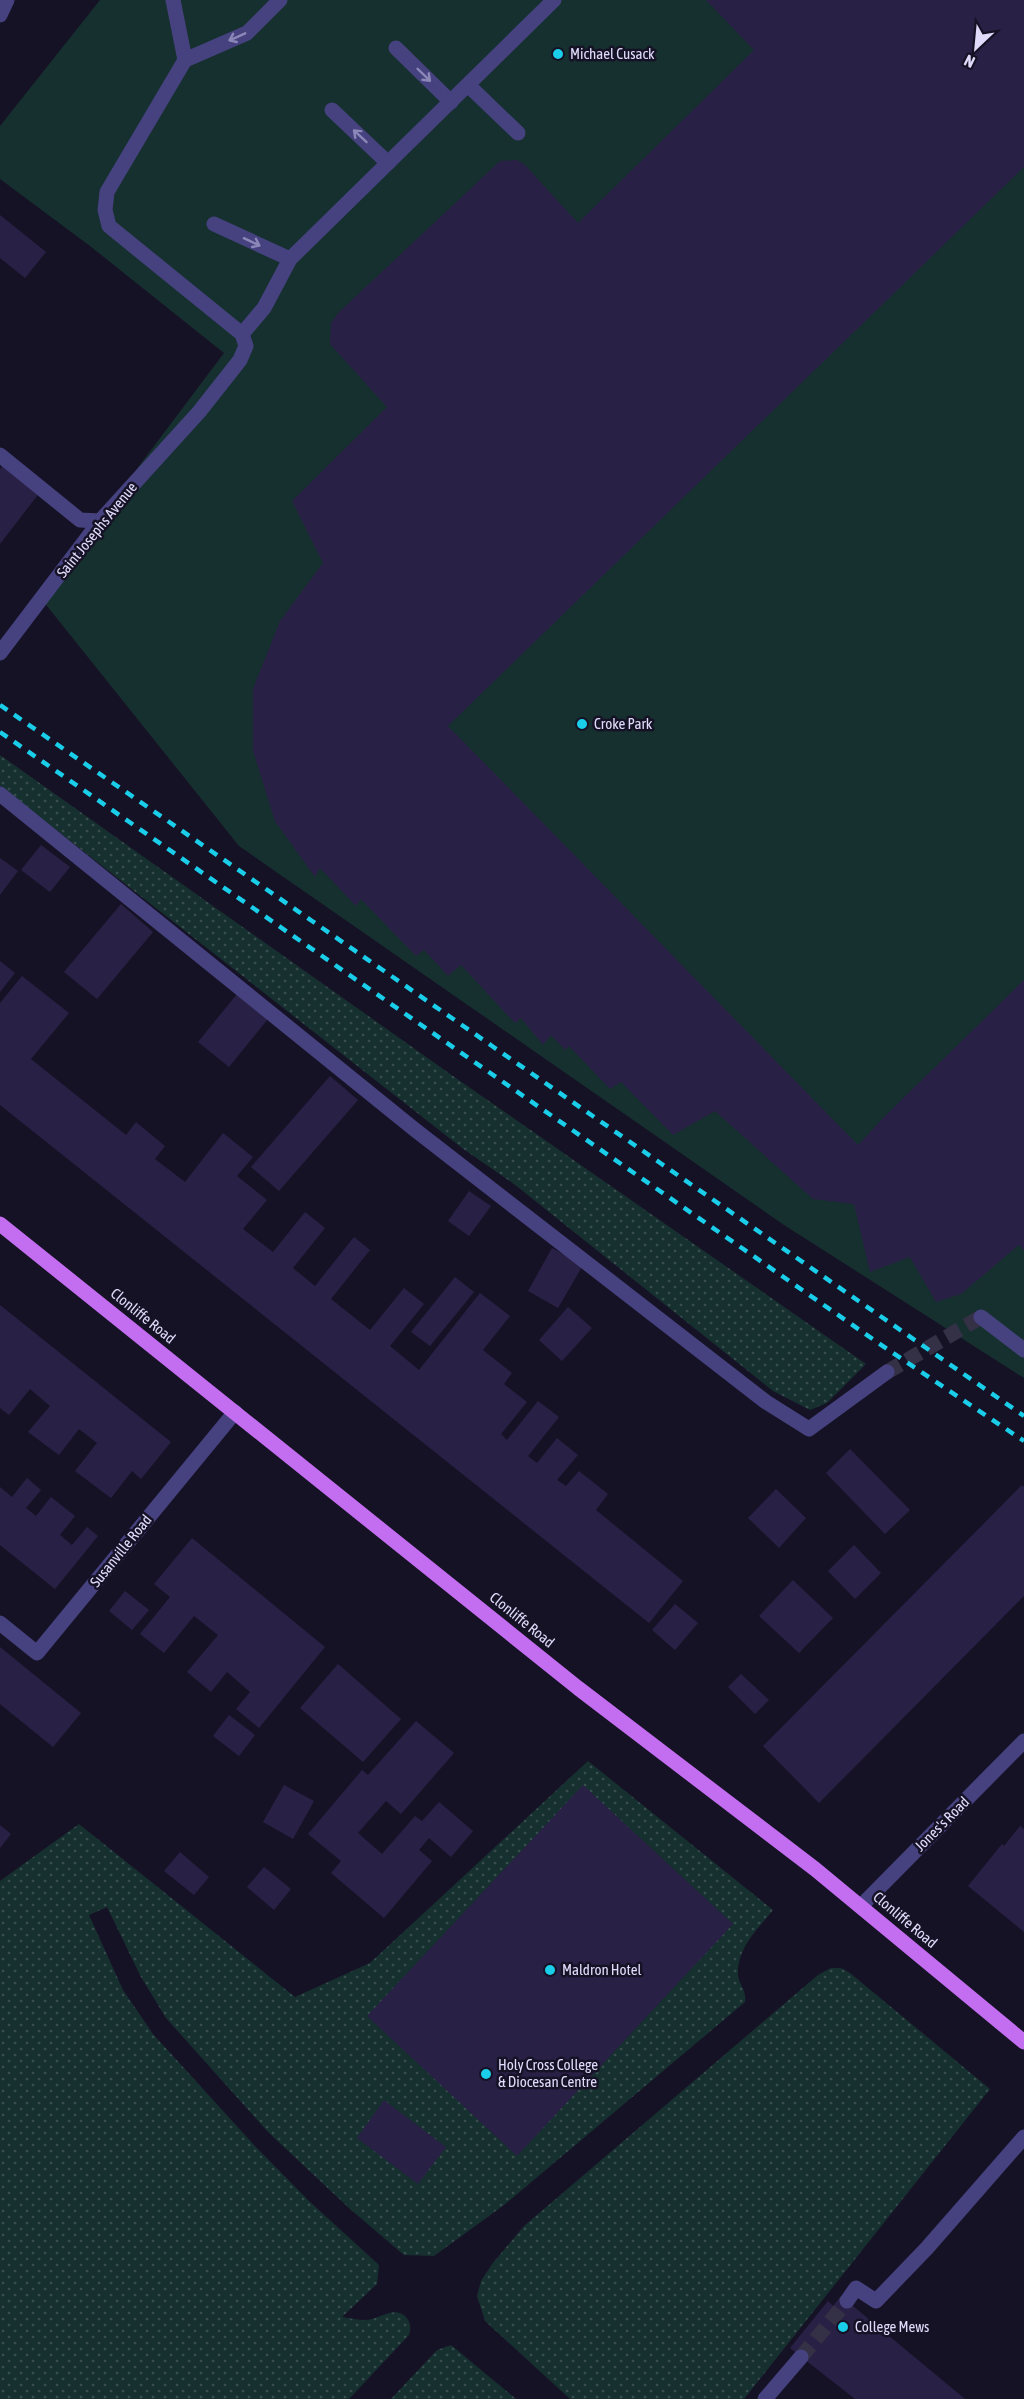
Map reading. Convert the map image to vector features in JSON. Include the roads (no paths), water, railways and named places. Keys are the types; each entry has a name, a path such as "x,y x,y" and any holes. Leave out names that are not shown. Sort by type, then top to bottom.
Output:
{"main road":[{"name":"Clonliffe Road","path":"0,1224 578,1688 861,1906 1024,2042"}],"street":[{"path":"0,15 7,0"},
{"path":"173,0 185,60"},
{"path":"280,0 247,33 185,60 107,192 105,210 109,225 242,334 264,308 290,259 554,0"},
{"path":"396,48 451,102"},
{"path":"468,85 518,134"},
{"path":"332,110 388,163"},
{"path":"214,224 290,259"},
{"name":"Saint Josephs Avenue","path":"0,653 100,521 200,412 240,360 246,346 242,334"},
{"path":"0,455 80,520 100,521"},
{"path":"0,794 414,1129 766,1402 809,1429 887,1372"},
{"path":"981,1317 1024,1350"},
{"name":"Susanville Road","path":"0,1623 37,1653 235,1412"},
{"name":"Jones's Road","path":"861,1906 1024,1741"},
{"path":"847,2301 856,2288 876,2301 1024,2136"},
{"path":"765,2399 801,2357"}],"tunnel":[{"path":"887,1372 981,1317"},
{"path":"801,2357 847,2301"}],"railway":[{"path":"0,705 1024,1416"},
{"path":"0,732 887,1349 1024,1441"}],"place":[{"name":"Michael Cusack","path":"558,54"},
{"name":"Croke Park","path":"582,724"},
{"name":"Maldron Hotel","path":"550,1970"},
{"name":"Holy Cross College & Diocesan Centre","path":"486,2074"},
{"name":"College Mews","path":"843,2327"}]}
